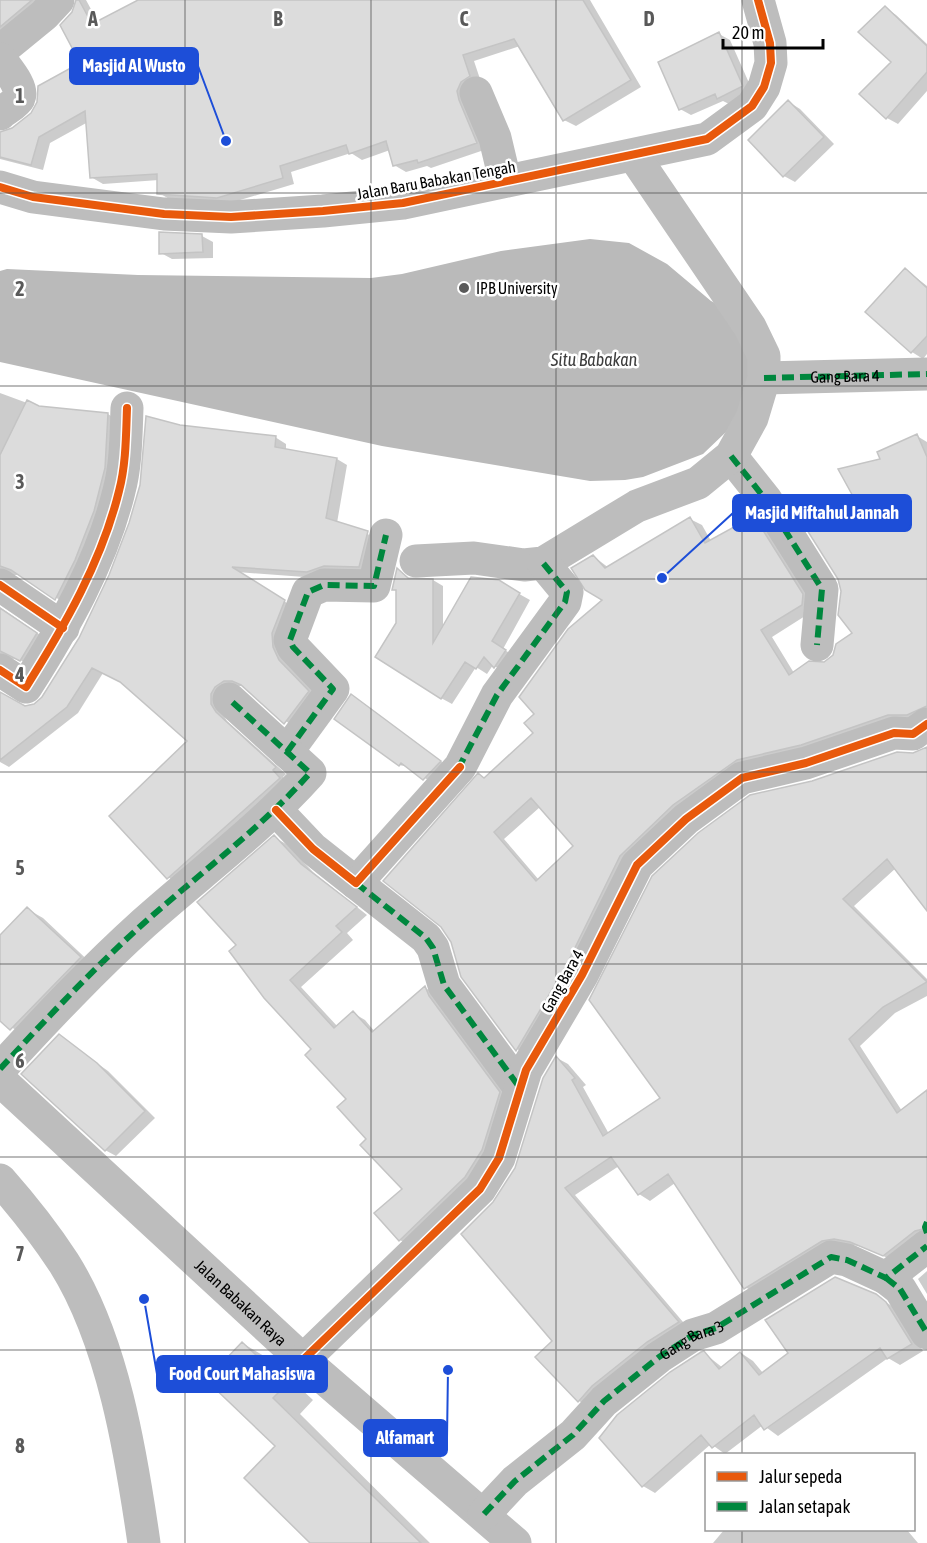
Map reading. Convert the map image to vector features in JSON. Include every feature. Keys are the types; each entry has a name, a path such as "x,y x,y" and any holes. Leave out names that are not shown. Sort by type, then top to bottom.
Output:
{"street":[{"path":"0,51 44,15 58,0"},
{"name":"Jalan Baru Babakan Tengah","path":"0,187 33,197 93,207 231,217 403,203 707,139 752,106 764,87 771,63 770,43 758,0"},
{"path":"0,59 19,87 20,94 18,100 0,114"},
{"path":"476,93 495,138 505,180"},
{"path":"416,561 474,558 524,565 543,563 637,506 698,483 731,456 752,418 764,378 764,356 750,327 634,156"},
{"name":"Gang Bara 4","path":"764,378 927,374"},
{"path":"0,670 26,687 63,628 104,540 120,490 127,408"},
{"path":"731,456 766,501 822,589 817,645"},
{"path":"287,752 333,689 293,647 290,640 308,592 324,585 374,586 386,535"},
{"path":"356,883 460,767 496,695 565,602 567,592 543,563"},
{"path":"0,585 63,628"},
{"path":"0,1069 95,967 183,888 276,810 310,773 229,699"},
{"name":"Gang Bara 4","path":"303,1360 480,1189 499,1158 526,1070 582,975 637,865 686,819 742,778 753,773 806,763 894,733 913,734 927,724"},
{"path":"276,810 313,849 426,938 433,948 444,985 520,1088"},
{"name":"Jalan Babakan Raya","path":"0,1080 303,1360 515,1543"},
{"path":"0,1180 28,1213 65,1265 89,1314 111,1378 132,1460 144,1543"},
{"path":"927,1222 925,1227 927,1233"},
{"path":"927,1246 886,1278 900,1289 927,1333"},
{"name":"Gang Bara 3","path":"484,1514 515,1481 573,1435 604,1401 685,1339 716,1328 831,1257 847,1260 886,1278"}],"water":[{"name":"Situ Babakan","path":"590,239 629,243 667,264 711,301 725,308 749,350 748,398 726,432 703,454 643,477 590,481 382,446 0,362 0,271 7,269 138,275 371,278 402,274 501,251"}],"building":[{"path":"0,0 32,0 0,27"},
{"path":"76,0 79,0 92,24 138,0 583,0 631,80 563,121 514,39 463,55 470,76 461,82 457,91 477,143 418,163 417,160 393,166 386,141 349,154 346,145 280,166 283,178 217,198 157,194 157,174 90,178 85,111 39,137 31,165 0,157 0,132 12,128 31,113 37,102 38,86 80,63 60,25 72,12"},
{"path":"885,6 927,46 927,72 886,119 859,94 891,62 858,32"},
{"path":"719,32 743,86 717,99 715,94 679,110 658,62"},
{"path":"788,100 824,137 783,177 748,140"},
{"path":"159,232 202,234 203,252 159,254"},
{"path":"905,268 927,288 927,336 911,353 865,312"},
{"path":"27,400 39,406 108,413 105,468 94,511 75,560 55,600 11,570 0,566 0,455"},
{"path":"146,416 180,425 276,436 275,447 337,458 326,518 368,531 359,567 324,566 307,572 232,567 285,600 272,633 273,647 279,660 309,691 284,724 241,685 232,681 224,681 215,687 211,694 211,704 216,712 276,767 273,770 280,778 167,879 109,816 187,741 120,682 92,668 67,707 0,760 0,692 25,706 34,704 42,697 79,638 109,575 129,523 140,485"},
{"path":"917,434 927,457 927,706 907,715 888,715 801,745 737,760 673,805 620,856 566,966 516,1051 461,977 451,942 441,927 383,881 478,773 484,778 533,733 524,723 534,714 519,697 568,629 602,600 585,590 571,568 593,555 605,568 690,517 705,543 754,516 803,594 802,605 761,630 789,675 809,661 824,662 833,655 836,644 852,633 838,615 841,591 838,579 807,530 855,500 838,469 880,459 877,452","holes":["531,798 573,846 536,881 494,832"]},
{"path":"397,568 408,578 433,579 433,643 471,577 499,580 520,593 492,641 506,650 494,668 484,657 476,669 465,662 441,699 375,657 396,623 396,590 392,590"},
{"path":"0,608 37,633 20,661 0,651"},
{"path":"351,694 441,761 423,780 401,763 399,766 334,719"},
{"path":"927,747 927,911 887,859 843,899 927,982 883,1007 849,1039 897,1113 927,1090 927,1228 915,1231 883,1256 850,1242 834,1239 822,1241 744,1289 668,1174 638,1195 611,1157 565,1188 679,1322 647,1342 592,1386 578,1402 535,1357 552,1341 461,1234 493,1202 515,1168 543,1078 556,1056 575,1078 572,1080 603,1136 660,1098 589,1000 652,876 698,833 750,795 812,781 897,752 913,753"},
{"path":"274,835 301,864 357,907 336,926 342,932 290,980 334,1028 353,1011 372,1032 425,986 429,996 500,1092 482,1150 465,1177 399,1241 374,1213 402,1189 360,1145 366,1139 337,1107 346,1099 305,1055 311,1049 264,998 229,951 236,945 197,902"},
{"path":"27,907 81,957 10,1030 0,1021 0,935"},
{"path":"59,1034 97,1063 145,1111 105,1151 21,1074"},
{"path":"835,1277 876,1294 886,1302 912,1344 887,1359 880,1348 764,1430 754,1415 712,1448 701,1435 642,1487 599,1438 617,1415 670,1372 701,1352 704,1351 719,1369 740,1352 759,1375 788,1353 765,1320"},
{"path":"242,1342 287,1384 273,1398 421,1543 310,1543 244,1478 275,1446 206,1380"}],"marked path":[{"path":"764,378 927,374"},
{"path":"731,456 766,500 822,589 817,645"},
{"path":"287,752 333,689 293,647 290,640 308,592 324,585 374,586 386,535"},
{"path":"458,769 497,695 565,602 567,592 543,563"},
{"path":"0,1069 107,958 271,813 310,773 229,699"},
{"path":"356,883 426,938 433,948 444,985 520,1088"},
{"path":"927,1222 925,1227 927,1233"},
{"path":"484,1514 515,1481 573,1435 604,1401 659,1357 693,1335 716,1328 831,1257 847,1260 886,1278 927,1246"},
{"path":"886,1278 900,1289 927,1333"}],"cycle path":[{"path":"0,187 33,197 164,214 231,217 323,211 403,203 707,139 752,106 764,87 771,63 770,43 758,0"},
{"path":"0,670 26,687 80,593 103,543 119,491 124,460 127,408"},
{"path":"0,585 63,628"},
{"path":"303,1360 480,1189 499,1158 526,1070 582,975 637,865 686,819 742,778 806,763 894,733 913,734 927,724"},
{"path":"276,810 313,849 356,883 460,767"}],"place":[{"name":"Masjid Al Wusto","path":"226,141"},
{"name":"IPB University","path":"464,288"},
{"name":"Masjid Miftahul Jannah","path":"662,578"},
{"name":"Food Court Mahasiswa","path":"144,1299"},
{"name":"Alfamart","path":"448,1370"}]}
